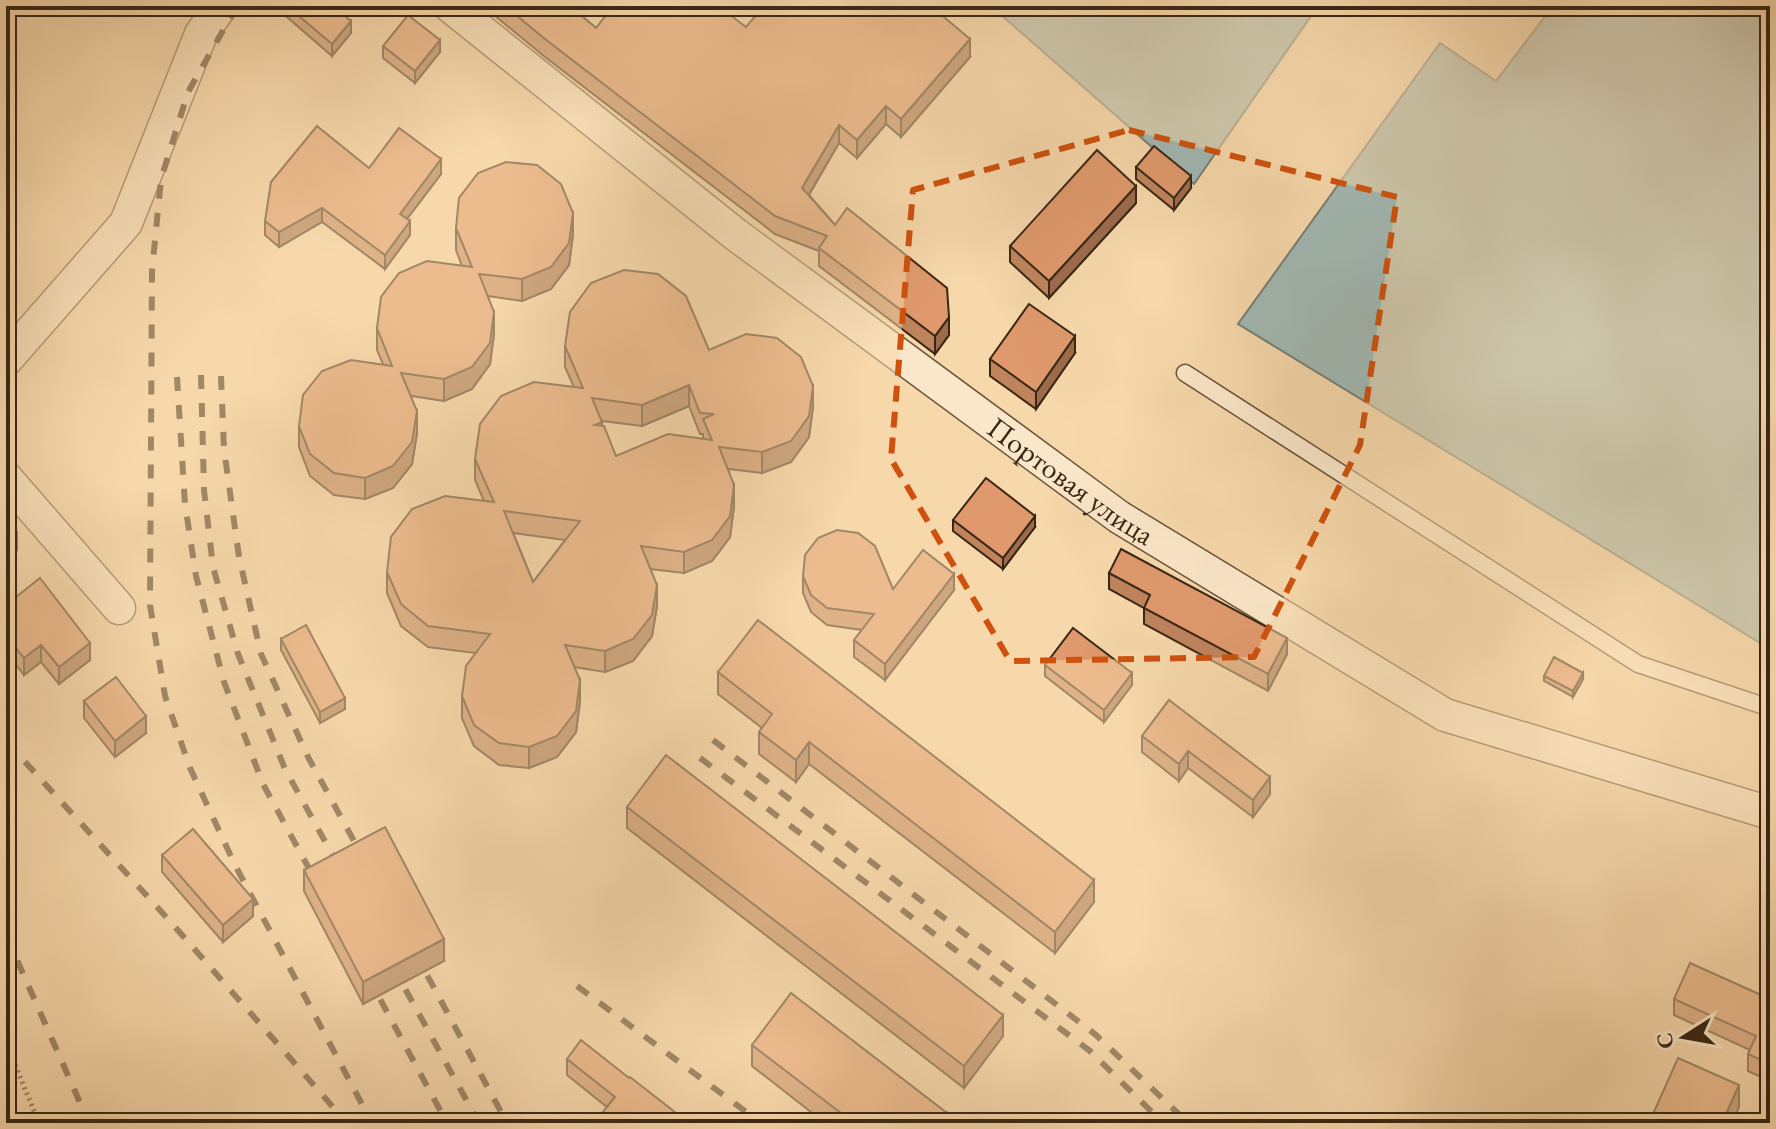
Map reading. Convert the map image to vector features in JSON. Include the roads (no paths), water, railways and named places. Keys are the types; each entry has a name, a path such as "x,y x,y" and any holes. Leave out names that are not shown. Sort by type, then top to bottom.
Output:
{"street":[{"path":"6,360 126,223 201,34 221,6"},
{"name":"Портовая улица","path":"450,6 735,234 1133,525 1445,715 1770,813"},
{"path":"6,478 119,608"}],"lane":[{"path":"1185,373 1638,664 1770,708"}],"water":[{"path":"991,6 1318,6 1194,184"},
{"path":"1553,6 1770,6 1770,649 1238,324 1440,43 1496,81"}],"railway":[{"path":"237,6 188,92 161,179 152,271 150,605 165,696 190,768 235,865 372,1123"},
{"path":"201,375 204,490 213,567 238,654 285,769 343,874"},
{"path":"221,376 224,449 239,557 261,654 308,757 366,863"},
{"path":"177,377 185,504 196,576 224,682 263,784 319,887"},
{"path":"713,740 1096,1035 1188,1123"},
{"path":"6,741 347,1123"},
{"path":"700,758 1090,1051 1163,1123"},
{"path":"6,935 89,1123"},
{"path":"414,951 507,1123"},
{"path":"392,965 479,1123"},
{"path":"367,975 447,1123"},
{"path":"577,986 761,1123"}]}
